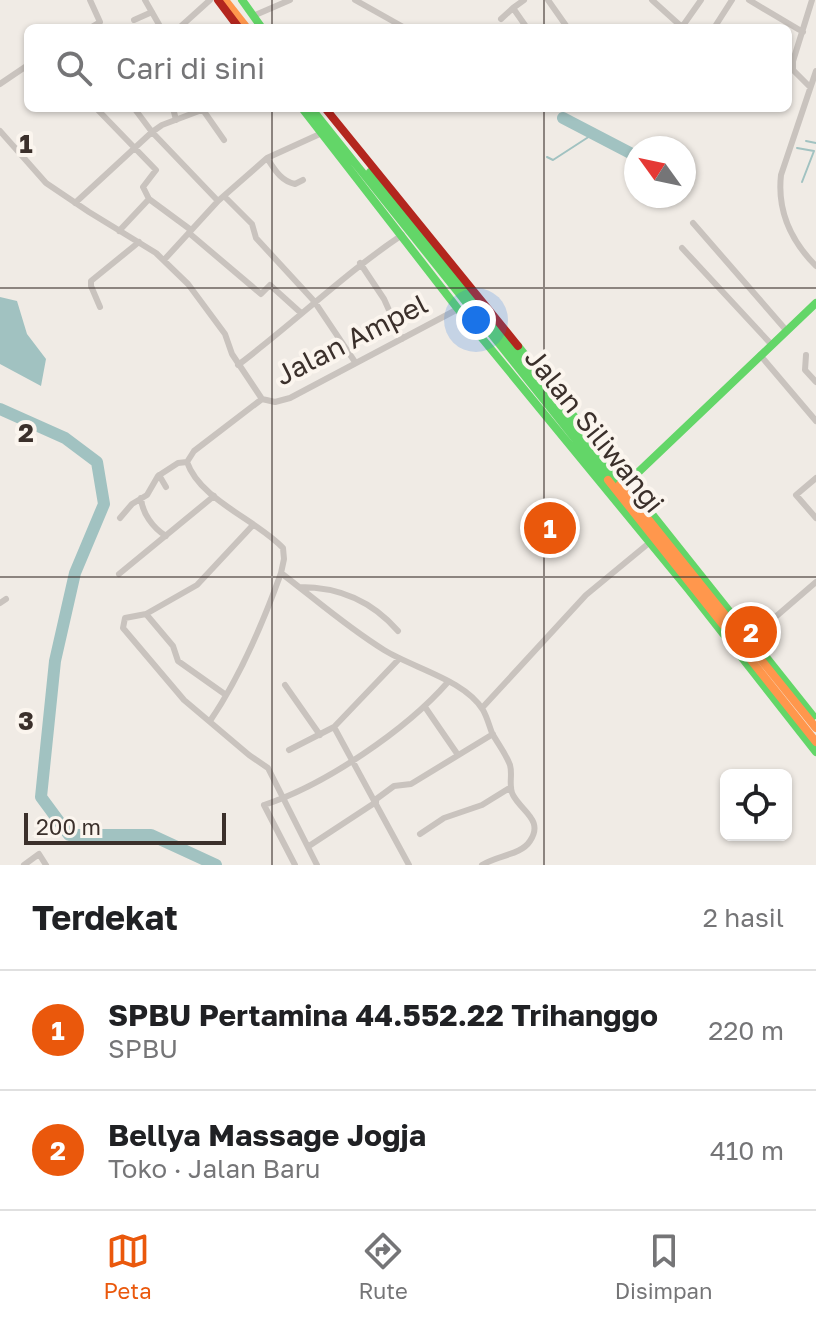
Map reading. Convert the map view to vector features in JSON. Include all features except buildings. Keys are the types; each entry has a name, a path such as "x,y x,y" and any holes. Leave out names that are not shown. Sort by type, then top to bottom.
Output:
{"main road":[{"path":"218,0 236,24"},
{"path":"225,0 244,24"},
{"path":"233,0 250,24"},
{"path":"242,0 259,24"},
{"path":"317,112 322,133 405,236 458,309 649,543 690,587 816,752"},
{"path":"319,112 391,194"},
{"name":"Jalan Siliwangi","path":"319,112 368,174 405,236 816,742"},
{"name":"Jalan Siliwangi","path":"368,174 391,194 427,238 816,728"},
{"path":"427,238 628,482 816,720"},
{"path":"628,482 816,303"}],"street":[{"path":"90,0 100,22 97,24"},
{"path":"145,0 159,24"},
{"path":"183,24 210,0"},
{"path":"253,16 290,0"},
{"path":"355,0 398,24"},
{"path":"501,19 524,0"},
{"path":"548,0 565,24"},
{"path":"652,0 680,24"},
{"path":"685,24 701,0"},
{"path":"717,24 732,0"},
{"path":"749,0 760,3 791,24"},
{"path":"792,63 812,0"},
{"path":"513,8 524,24"},
{"path":"134,20 152,12"},
{"path":"792,25 803,32"},
{"path":"0,84 24,68"},
{"path":"792,71 810,87"},
{"path":"816,71 781,175 779,192 784,218 816,266"},
{"path":"100,112 156,170 144,184 149,199 261,294 270,285 301,313"},
{"path":"137,112 218,201"},
{"path":"174,112 176,120"},
{"path":"75,203 152,132 197,112"},
{"path":"207,112 224,140"},
{"path":"0,131 46,183 139,242 164,260 188,284 225,334 238,365 262,399 194,451 187,462"},
{"path":"164,260 218,201 267,158 322,133"},
{"path":"267,158 276,172 288,181 295,184 303,180"},
{"path":"224,196 252,224 256,238 314,301 355,362"},
{"path":"119,231 149,199"},
{"path":"693,223 786,330"},
{"path":"238,365 360,263 405,236"},
{"path":"100,307 91,281 139,242"},
{"path":"682,248 771,344"},
{"path":"360,263 384,299 402,339"},
{"name":"Jalan Ampel","path":"262,399 275,402 290,398 458,309"},
{"path":"760,355 816,421"},
{"path":"806,355 805,370 816,382"},
{"path":"120,518 147,495 159,475 178,463 187,462"},
{"path":"187,462 214,496 283,548 284,559 270,603 226,695 210,721"},
{"path":"159,475 166,487"},
{"path":"816,478 796,496 816,518"},
{"path":"119,574 214,496"},
{"path":"141,498 146,515 166,536"},
{"path":"253,525 197,585 146,614 132,616 123,625 184,700 249,755 263,763 317,865"},
{"path":"482,708 586,595 649,543"},
{"path":"281,573 399,659 448,682 482,708 511,769 512,794 534,820 535,832 526,847 518,852 497,856 482,865"},
{"path":"751,638 816,582"},
{"path":"300,587 324,587 340,592 377,609 398,631"},
{"path":"146,614 173,646 178,661 226,695"},
{"path":"289,750 334,727 399,659"},
{"path":"295,865 264,805 352,761 425,707 448,682"},
{"path":"285,685 320,735"},
{"path":"425,707 458,755"},
{"path":"334,727 409,865"},
{"path":"309,846 394,786 411,784 493,734"},
{"path":"420,834 450,815 482,805 511,787"},
{"path":"24,865 39,854 46,865"}],"water":[{"path":"0,297 17,301 27,334 46,359 41,386 0,364"}],"waterway":[{"path":"563,118 624,150"},
{"path":"547,157 553,160 590,136"},
{"path":"806,141 816,143"},
{"path":"797,148 814,151 802,182"},
{"path":"0,409 65,438 97,462 104,504 75,573 55,661 41,797 69,835 151,835 216,865"}],"traffic: fast":[{"path":"242,0 259,24"},
{"path":"305,112 458,309 688,589 816,752"},
{"path":"314,112 608,480"},
{"path":"370,172 620,484"},
{"path":"628,482 816,303"},
{"path":"518,346 813,716"}],"traffic: slow":[{"path":"225,0 244,24"},
{"path":"608,480 816,742"},
{"path":"620,484 816,728"}],"traffic: jam":[{"path":"218,0 236,24"},
{"path":"328,112 518,346"}],"place":[{"name":"SPBU Pertamina 44.552.22 Trihanggo","path":"550,528"},
{"name":"Bellya Massage Jogja","path":"751,632"}]}
